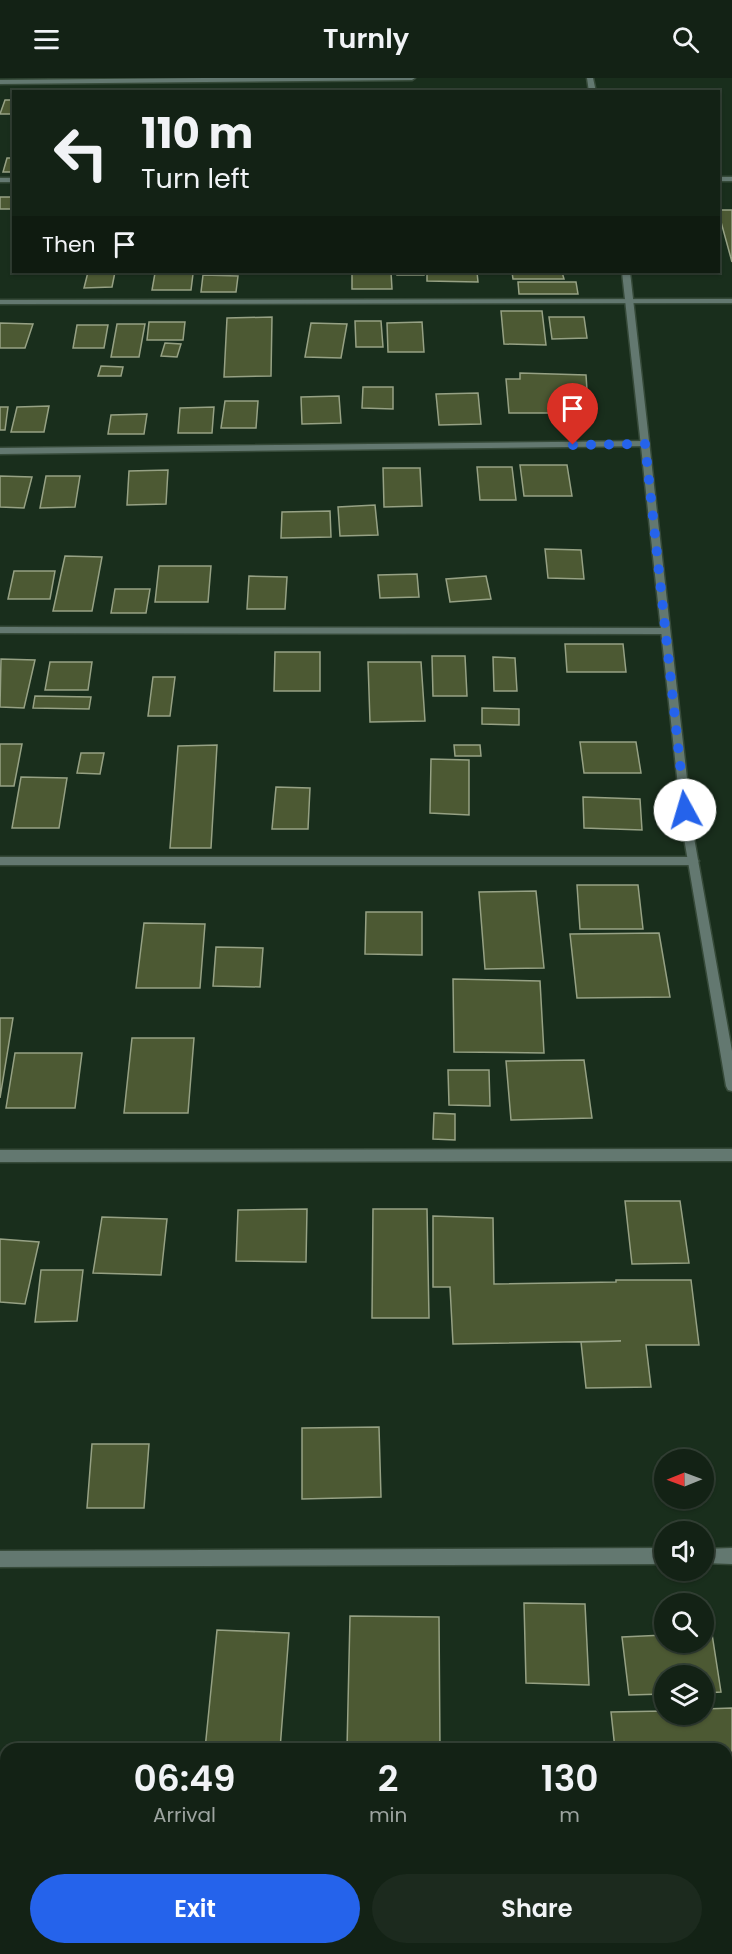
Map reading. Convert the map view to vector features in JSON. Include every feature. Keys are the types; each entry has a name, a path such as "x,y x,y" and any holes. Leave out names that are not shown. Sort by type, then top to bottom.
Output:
{"street":[{"path":"0,82 412,78"},
{"path":"626,273 688,832 732,1086"},
{"path":"0,302 732,301"},
{"path":"0,451 645,444"},
{"path":"0,630 665,631"},
{"path":"0,861 693,861"},
{"path":"0,1156 732,1155"},
{"path":"0,1559 654,1556"},
{"path":"714,1556 732,1556"}],"building":[{"path":"83,89 83,90 27,90"},
{"path":"5,100 12,100 12,114 0,114"},
{"path":"7,158 12,158 12,172 3,172"},
{"path":"0,197 12,197 12,209 0,209"},
{"path":"720,210 732,210 732,262 720,218"},
{"path":"88,273 115,273 112,287 84,288"},
{"path":"155,273 193,274 191,290 152,290"},
{"path":"352,273 391,273 392,289 352,289"},
{"path":"397,273 424,273 424,275 397,275"},
{"path":"427,273 477,273 478,282 427,281"},
{"path":"512,273 562,273 564,279 513,279"},
{"path":"203,275 238,276 236,292 201,292"},
{"path":"518,282 576,282 578,294 519,294"},
{"path":"501,311 542,311 546,345 504,344"},
{"path":"272,317 271,376 224,377 227,318"},
{"path":"549,317 584,317 587,338 552,339"},
{"path":"355,321 381,321 383,347 356,347"},
{"path":"149,322 185,322 183,340 147,340"},
{"path":"422,322 424,352 388,352 387,323"},
{"path":"0,323 33,324 25,348 0,348"},
{"path":"311,323 347,324 341,358 305,357"},
{"path":"117,324 145,324 139,357 111,357"},
{"path":"77,325 108,325 104,348 73,348"},
{"path":"165,343 181,344 177,357 161,356"},
{"path":"101,366 123,367 121,376 98,376"},
{"path":"520,373 586,375 588,405 554,404 555,413 509,413 506,379 520,379"},
{"path":"363,387 393,387 393,409 362,408"},
{"path":"478,393 481,424 439,425 436,394"},
{"path":"339,396 341,423 302,424 301,397"},
{"path":"225,401 258,401 256,428 221,428"},
{"path":"49,406 44,432 11,432 17,407"},
{"path":"0,407 8,407 5,430 0,430"},
{"path":"214,407 212,433 178,433 180,408"},
{"path":"147,414 144,434 108,434 111,415"},
{"path":"520,465 567,465 572,496 524,496"},
{"path":"477,467 512,467 516,500 480,500"},
{"path":"383,468 420,468 422,506 384,507"},
{"path":"168,470 166,504 127,505 129,471"},
{"path":"0,476 32,477 24,508 0,507"},
{"path":"46,476 80,476 75,507 40,508"},
{"path":"375,505 378,535 340,536 338,507"},
{"path":"330,511 331,537 281,538 282,512"},
{"path":"545,549 581,550 584,579 548,578"},
{"path":"65,556 102,557 92,611 53,611"},
{"path":"159,566 211,566 208,602 155,602"},
{"path":"14,571 55,571 50,599 8,599"},
{"path":"417,574 419,597 380,598 378,575"},
{"path":"249,576 287,577 285,609 247,609"},
{"path":"486,576 491,599 450,602 446,579"},
{"path":"115,589 150,589 146,613 111,613"},
{"path":"565,644 623,644 626,672 567,672"},
{"path":"275,652 320,652 320,691 274,691"},
{"path":"432,656 465,656 467,696 433,696"},
{"path":"493,657 515,658 517,691 494,691"},
{"path":"1,659 35,660 24,708 0,707"},
{"path":"50,662 92,662 88,690 45,690"},
{"path":"368,662 421,662 425,721 370,722"},
{"path":"153,677 175,677 170,716 148,716"},
{"path":"35,696 91,697 89,709 33,708"},
{"path":"482,708 519,709 519,725 482,724"},
{"path":"580,742 636,742 641,773 584,773"},
{"path":"0,744 22,744 14,786 0,786"},
{"path":"217,745 211,848 170,848 178,746"},
{"path":"454,745 480,745 481,756 455,756"},
{"path":"81,753 104,753 100,774 77,773"},
{"path":"431,759 469,760 469,815 430,813"},
{"path":"21,777 67,778 59,828 12,828"},
{"path":"276,787 310,788 308,829 272,829"},
{"path":"583,797 640,799 642,830 584,828"},
{"path":"577,885 638,885 643,929 580,929"},
{"path":"536,891 544,968 485,969 479,892"},
{"path":"366,912 422,912 422,955 365,954"},
{"path":"144,923 205,924 200,988 136,988"},
{"path":"659,933 670,997 577,998 570,934"},
{"path":"216,947 263,948 260,987 213,986"},
{"path":"453,979 540,981 544,1053 454,1052"},
{"path":"0,1018 13,1018 0,1098"},
{"path":"132,1038 194,1038 188,1113 124,1113"},
{"path":"15,1053 82,1053 75,1108 6,1108"},
{"path":"584,1060 592,1118 511,1120 506,1061"},
{"path":"448,1070 489,1070 490,1106 449,1105"},
{"path":"434,1113 455,1114 455,1140 433,1139"},
{"path":"625,1201 680,1201 689,1263 632,1264"},
{"path":"307,1209 306,1262 236,1261 238,1210"},
{"path":"373,1209 427,1209 429,1318 372,1318"},
{"path":"433,1216 493,1218 494,1284 691,1280 699,1345 646,1345 651,1387 586,1388 581,1342 621,1341 453,1344 450,1287 433,1287"},
{"path":"102,1217 167,1219 161,1275 93,1273"},
{"path":"0,1239 39,1242 25,1304 0,1302"},
{"path":"41,1270 83,1270 77,1321 35,1322"},
{"path":"379,1427 381,1497 302,1499 302,1428"},
{"path":"92,1444 149,1444 144,1508 87,1508"},
{"path":"524,1603 585,1604 589,1685 526,1683"},
{"path":"350,1616 439,1617 440,1743 347,1743"},
{"path":"217,1630 289,1633 280,1743 206,1743"},
{"path":"654,1635 654,1653 714,1653 714,1647 721,1692 714,1692 714,1665 654,1665 654,1694 629,1695 622,1637"},
{"path":"732,1708 732,1743 614,1743 611,1712 654,1711 654,1725 714,1725 714,1709"}],"route":[{"path":"573,445 645,444 685,810"}]}
